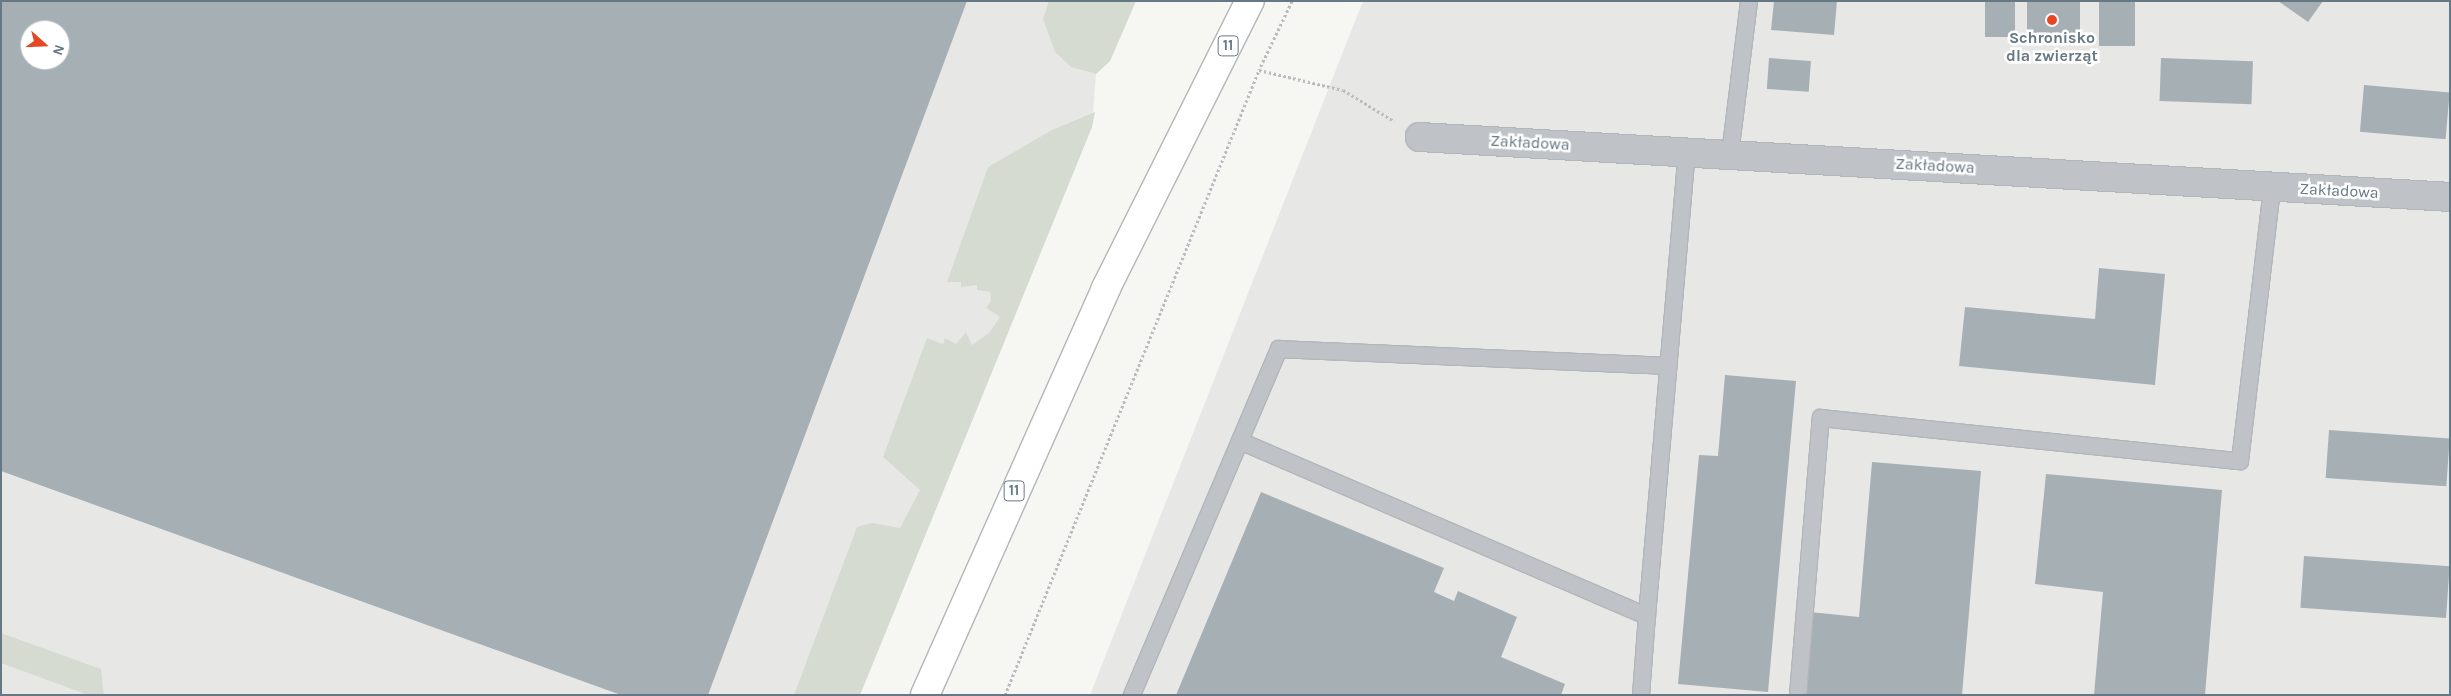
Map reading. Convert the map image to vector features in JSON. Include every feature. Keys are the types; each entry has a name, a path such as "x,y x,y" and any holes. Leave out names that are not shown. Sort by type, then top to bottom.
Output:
{"highway":[{"name":"11","path":"925,695 1106,288 1250,1"}],"street":[{"name":"Zakładowa","path":"1420,137 1687,151 2450,197"}],"lane":[{"path":"1730,154 1749,1"},
{"path":"1641,695 1687,151"},
{"path":"1798,695 1820,418 2240,461 2272,187"},
{"path":"1132,695 1279,349 1668,366"},
{"path":"1240,441 1647,616"}],"path":[{"path":"1005,695 1259,70 1292,1"},
{"path":"1259,70 1343,90 1420,137"}],"shaded area":[{"path":"1,1 1136,1 1110,61 1096,74 1092,127 860,695 1,695"},
{"path":"1049,1 1136,1 1110,61 1096,74 1071,67 1055,52 1043,19"},
{"path":"1363,1 2450,1 2450,695 1090,695"},
{"path":"1095,112 1092,127 860,695 794,695 857,527 872,523 900,528 920,490 883,457 927,338 943,344 945,338 956,344 966,332 972,345 989,333 1000,317 986,308 991,301 990,292 977,290 977,285 961,287 961,282 947,282 988,167 1052,130"},
{"path":"1,633 101,669 104,695 88,695 1,663"}],"building":[{"path":"1,1 967,1 708,695 621,695 1,471"},
{"path":"1774,1 1837,1 1834,35 1771,30"},
{"path":"1985,1 2015,1 2015,37 1985,37"},
{"name":"Schronisko dla zwierząt","path":"2027,1 2080,1 2080,39 2027,39"},
{"path":"2099,1 2135,1 2135,46 2099,46"},
{"path":"2278,1 2323,1 2308,22"},
{"path":"1769,58 1811,61 1809,92 1767,89"},
{"path":"2161,58 2253,61 2251,104 2159,101"},
{"path":"2364,85 2450,92 2446,139 2360,132"},
{"path":"2099,268 2165,274 2155,385 1959,366 1965,307 2095,319"},
{"path":"1725,375 1796,381 1768,692 1678,684 1699,455 1718,456"},
{"path":"2329,430 2450,438 2446,486 2326,478"},
{"path":"1872,462 1981,471 1962,695 1803,695 1810,612 1859,617"},
{"path":"2046,474 2222,490 2205,695 2094,695 2103,592 2035,584"},
{"path":"1261,492 1444,568 1434,592 1454,601 1458,591 1517,617 1501,657 1565,684 1561,695 1176,695"},
{"path":"2304,556 2450,566 2446,618 2300,608"}],"place":[{"name":"Schronisko dla zwierząt","path":"2052,20"}]}
